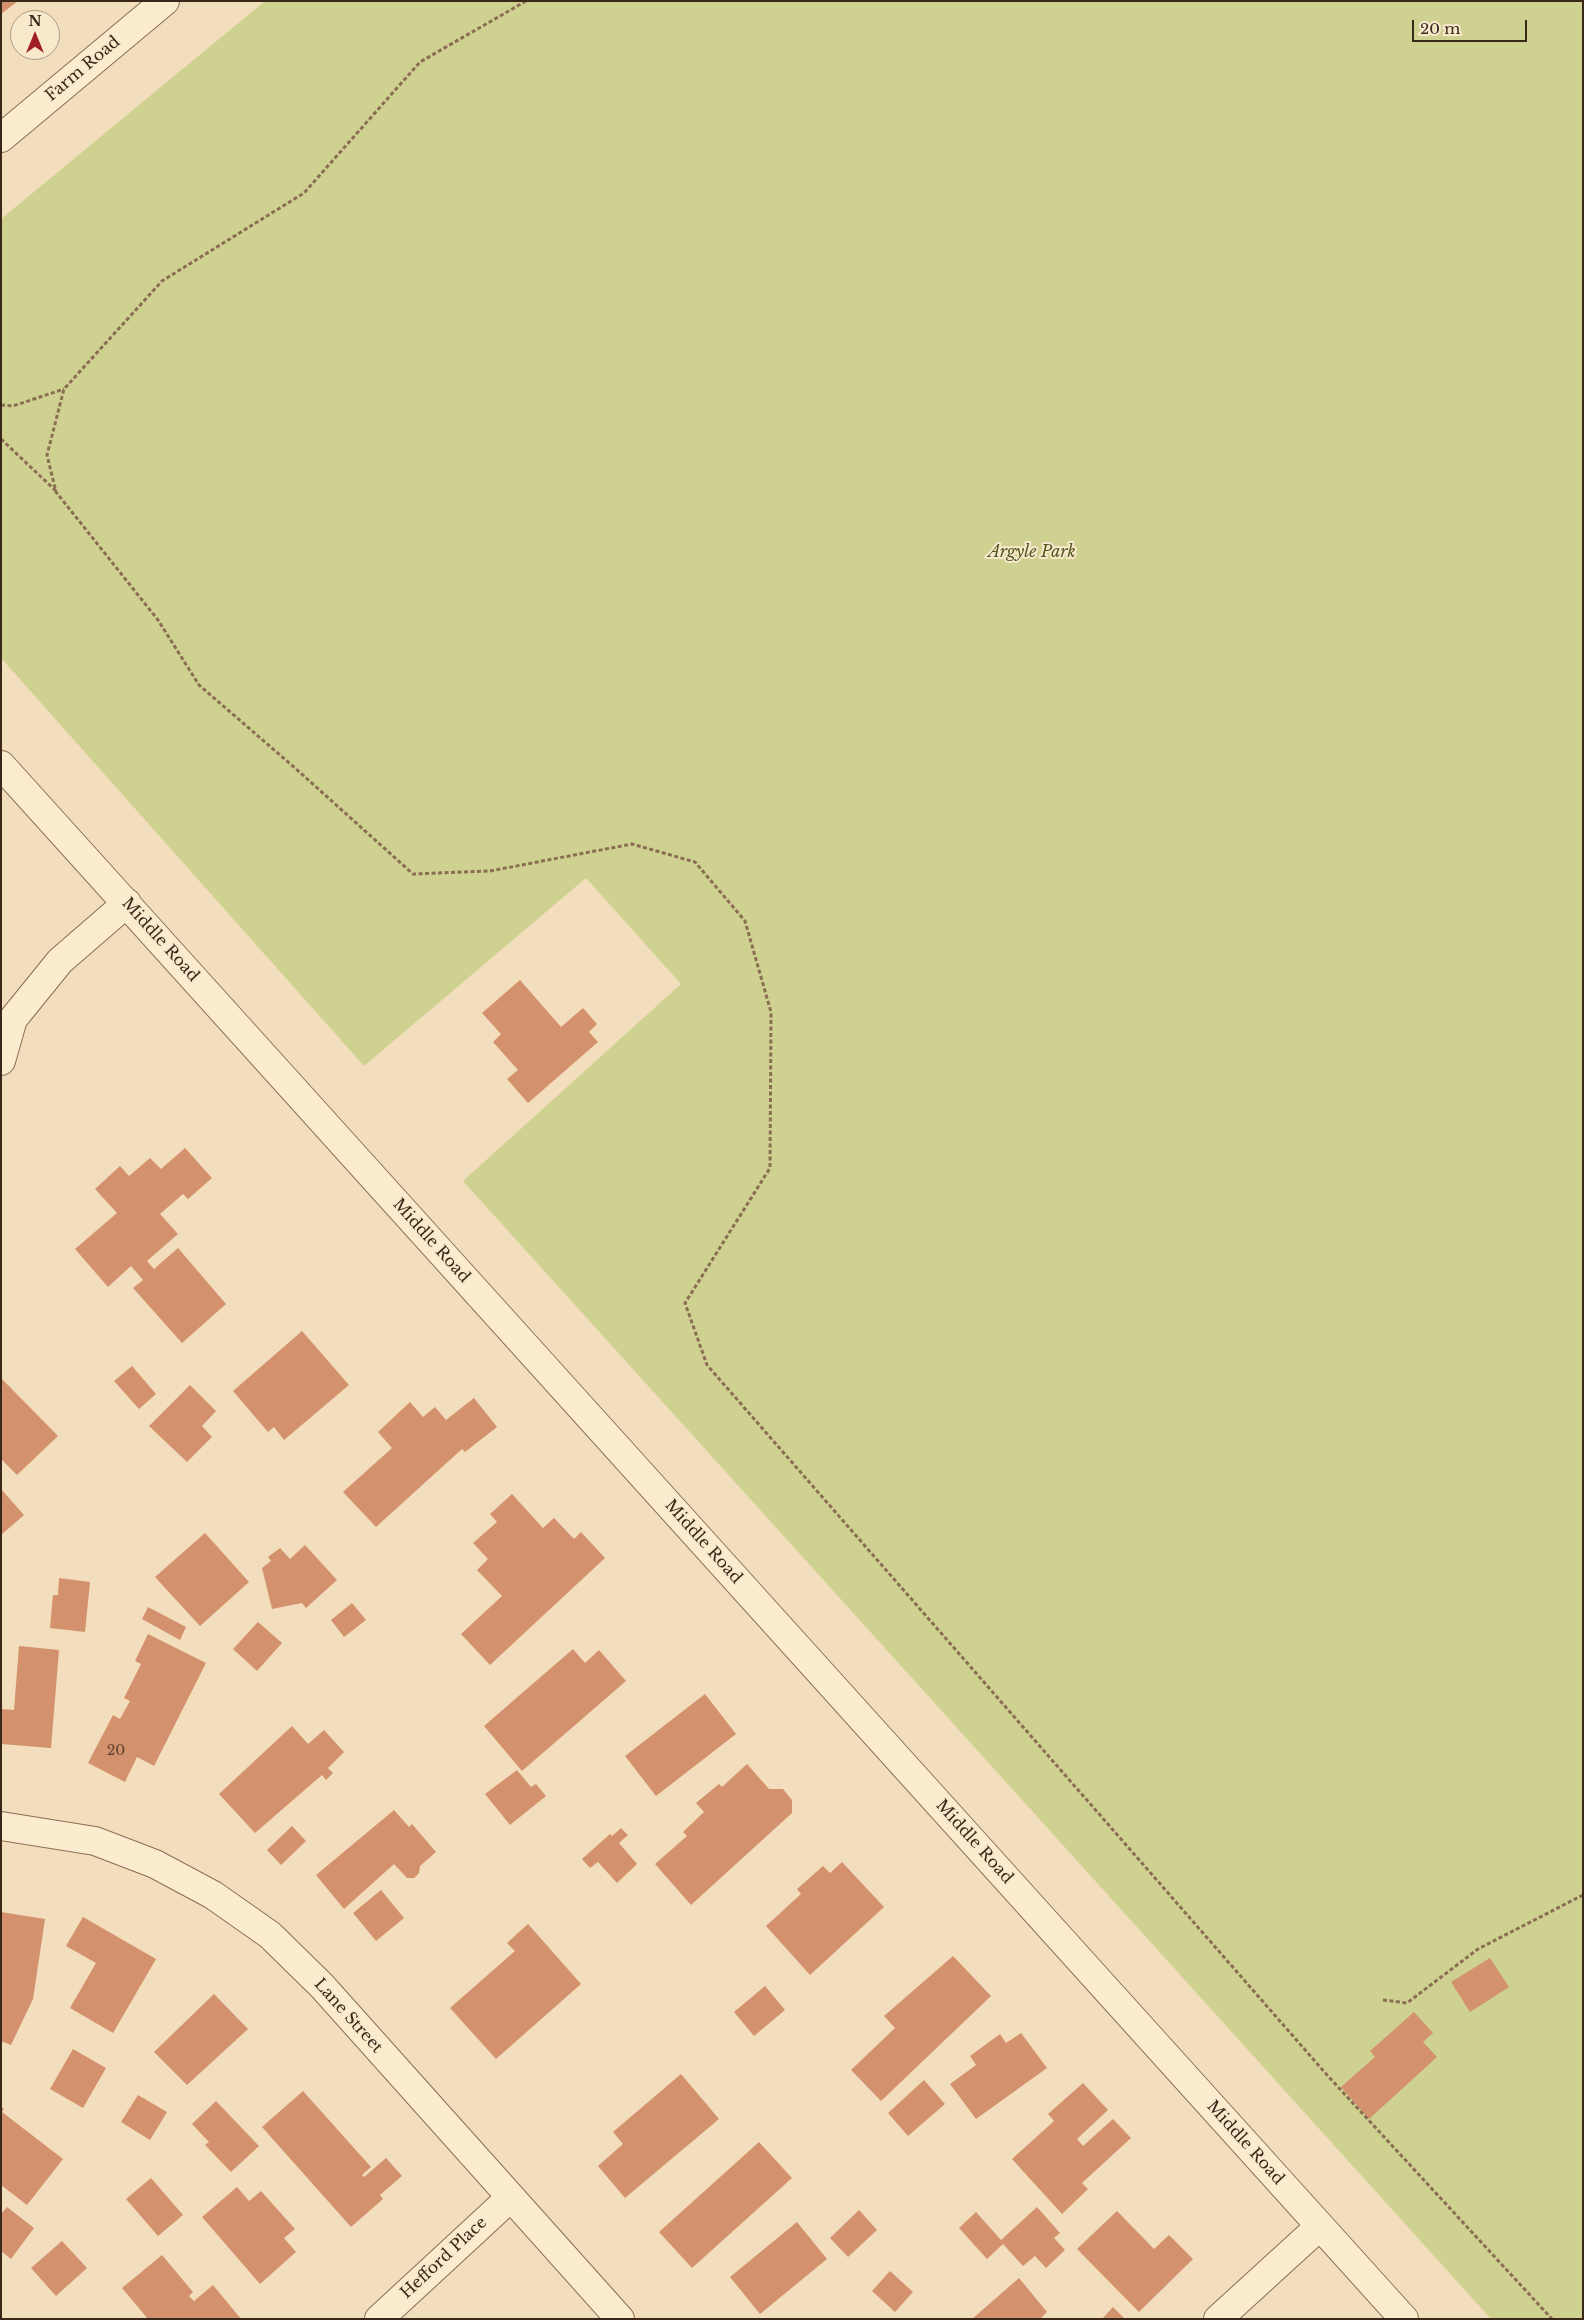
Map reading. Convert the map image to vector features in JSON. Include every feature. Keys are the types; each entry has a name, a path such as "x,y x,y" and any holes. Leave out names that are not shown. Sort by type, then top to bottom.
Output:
{"street":[{"name":"Farm Road","path":"1,138 165,1"},
{"name":"Middle Road","path":"1,765 1404,2319"},
{"path":"1,1061 13,1018 60,961 127,903"},
{"name":"Lane Street","path":"1,1826 95,1841 154,1864 213,1895 270,1934 322,1986 620,2319"},
{"name":"Hefford Place","path":"379,2319 510,2198"},
{"path":"1218,2319 1320,2226"}],"path":[{"path":"56,492 47,455 64,389 162,281 304,193 420,62 526,1"},
{"path":"1,405 13,406 64,389"},
{"path":"1,439 56,492 158,620 199,685 413,874 490,871 632,844 695,862 745,921 771,1012 770,1168 685,1303 707,1365 1327,2075 1552,2319"},
{"path":"1383,2000 1407,2003 1478,1949 1583,1894"}],"green space":[{"name":"Argyle Park","path":"265,1 1583,1 1583,2319 1491,2319 463,1181 681,984 586,878 364,1066 1,658 1,219"}],"building":[{"path":"1,1 18,1 1,14"},
{"path":"520,980 561,1027 583,1008 597,1024 589,1032 598,1042 528,1103 507,1079 518,1070 493,1042 501,1034 482,1013"},
{"path":"185,1148 212,1178 188,1199 183,1194 160,1214 178,1234 147,1261 154,1269 178,1248 226,1304 182,1343 133,1288 143,1280 131,1266 108,1287 75,1249 117,1213 95,1189 120,1166 129,1176 150,1158 161,1169"},
{"path":"302,1331 349,1385 284,1440 274,1427 268,1432 233,1391"},
{"path":"132,1366 156,1394 139,1409 114,1381"},
{"path":"1,1378 58,1436 17,1475 1,1459"},
{"path":"190,1385 216,1411 202,1426 212,1437 187,1462 149,1426"},
{"path":"474,1398 497,1427 465,1452 462,1449 376,1527 343,1492 392,1448 378,1432 410,1402 423,1417 435,1407 446,1420"},
{"path":"1,1489 24,1515 1,1535"},
{"path":"512,1494 543,1528 554,1518 574,1539 581,1532 605,1558 490,1665 461,1634 502,1596 477,1570 488,1559 473,1543 497,1522 490,1514"},
{"path":"205,1533 249,1582 200,1626 155,1577"},
{"path":"305,1545 337,1580 306,1608 302,1603 272,1609 262,1568 271,1561 268,1557 280,1548 290,1559"},
{"path":"59,1578 90,1582 85,1632 50,1628 53,1595 58,1595"},
{"path":"352,1603 366,1620 344,1637 331,1620"},
{"path":"148,1607 186,1627 180,1640 142,1619"},
{"path":"258,1622 282,1643 257,1671 233,1649"},
{"path":"148,1634 206,1663 154,1766 137,1757 125,1782 88,1763 113,1715 120,1719 130,1701 124,1698 141,1664 135,1661"},
{"path":"19,1646 59,1650 51,1748 1,1744 1,1709 14,1710"},
{"path":"573,1649 585,1663 599,1650 626,1681 522,1771 484,1726"},
{"path":"705,1694 736,1734 656,1796 625,1756"},
{"path":"292,1726 308,1744 324,1730 344,1752 328,1768 333,1773 326,1780 322,1775 255,1833 219,1794"},
{"path":"747,1764 769,1789 783,1789 792,1800 792,1813 691,1905 655,1864 687,1836 683,1832 704,1812 696,1803 719,1784 722,1787"},
{"path":"517,1770 531,1787 536,1784 546,1796 510,1825 485,1794"},
{"path":"394,1810 409,1827 412,1824 436,1852 420,1866 419,1873 414,1878 407,1878 394,1864 344,1909 316,1875"},
{"path":"292,1826 306,1841 281,1865 267,1850"},
{"path":"621,1828 628,1835 619,1843 637,1864 617,1883 598,1862 590,1868 582,1859 610,1834 612,1836"},
{"path":"842,1862 884,1907 810,1975 766,1926 801,1894 797,1889 823,1866 830,1873"},
{"path":"381,1890 404,1918 376,1941 353,1913"},
{"path":"1,1912 45,1919 33,1999 11,2045 1,2041"},
{"path":"83,1917 156,1959 113,2033 70,2008 96,1963 66,1946"},
{"path":"528,1924 581,1984 496,2059 450,2008 515,1951 507,1943"},
{"path":"953,1956 991,1996 881,2101 851,2070 895,2028 884,2016"},
{"path":"1490,1958 1509,1987 1470,2012 1451,1982"},
{"path":"765,1986 785,2010 754,2036 734,2012"},
{"path":"214,1994 248,2029 187,2085 154,2052"},
{"path":"1414,2012 1433,2033 1423,2042 1437,2057 1369,2119 1341,2087 1375,2057 1370,2051"},
{"path":"1021,2033 1047,2068 976,2119 950,2084 976,2065 970,2056 1000,2034 1006,2043"},
{"path":"73,2049 106,2068 83,2108 50,2089"},
{"path":"681,2074 719,2119 625,2198 598,2166 623,2144 613,2132"},
{"path":"924,2080 945,2104 908,2136 888,2113"},
{"path":"1083,2083 1108,2110 1077,2139 1083,2146 1113,2119 1131,2138 1082,2183 1088,2189 1062,2214 1012,2159 1054,2121 1048,2114"},
{"path":"303,2091 371,2167 362,2175 364,2177 386,2158 402,2176 380,2195 383,2199 351,2227 262,2127"},
{"path":"138,2095 167,2112 150,2140 121,2122"},
{"path":"216,2101 259,2146 231,2172 205,2145 209,2142 192,2124"},
{"path":"1,2107 4,2109 2,2112 63,2159 27,2205 1,2185"},
{"path":"759,2142 792,2178 692,2268 659,2232"},
{"path":"151,2178 183,2215 158,2236 126,2199"},
{"path":"237,2187 249,2201 261,2191 295,2229 284,2238 296,2252 260,2284 202,2217"},
{"path":"7,2207 34,2228 11,2259 1,2251 1,2214"},
{"path":"1037,2207 1060,2233 1054,2238 1065,2250 1046,2268 1035,2256 1023,2266 1003,2244 987,2259 959,2228 976,2212 1001,2240"},
{"path":"859,2210 877,2230 848,2257 830,2238"},
{"path":"1117,2211 1154,2249 1169,2235 1193,2259 1139,2312 1077,2249"},
{"path":"797,2222 827,2259 760,2314 730,2277"},
{"path":"62,2241 87,2268 56,2296 31,2268"},
{"path":"162,2255 193,2292 189,2296 194,2301 213,2285 241,2319 148,2319 122,2288"},
{"path":"890,2271 913,2292 895,2312 872,2291"},
{"path":"1019,2278 1047,2312 1040,2319 972,2319"},
{"path":"1113,2307 1125,2319 1102,2319"}]}
